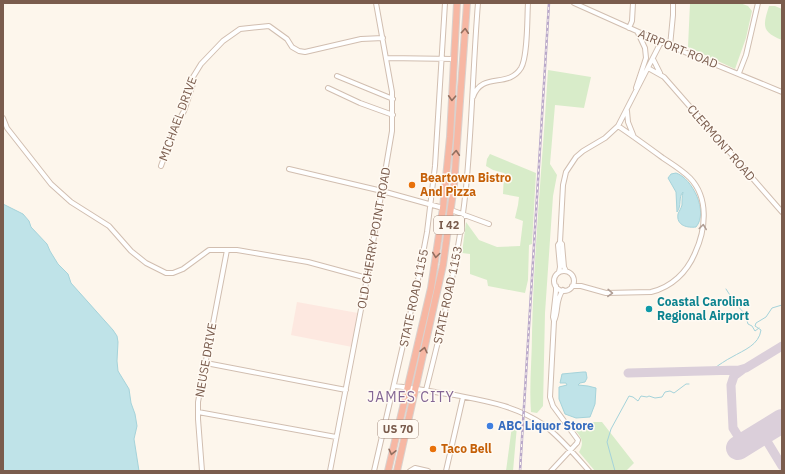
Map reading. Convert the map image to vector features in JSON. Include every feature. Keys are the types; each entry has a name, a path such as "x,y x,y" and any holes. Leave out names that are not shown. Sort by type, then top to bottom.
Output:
{"highway":[{"name":"US 70","path":"388,471 431,288 443,208 450,137 457,3"},
{"name":"I 42","path":"397,471 443,265 455,177 467,3"}],"street":[{"name":"OLD CHERRY POINT ROAD","path":"330,471 367,278 391,140 393,99 387,58 376,3"},
{"name":"STATE ROAD 1155","path":"374,471 422,261 431,204 436,152 445,3"},
{"name":"STATE ROAD 1153","path":"426,390 456,264 463,214 467,182 478,3"},
{"name":"STATE ROAD 1153","path":"472,103 476,91 482,84 488,81 508,79 517,74 522,67 528,3"},
{"name":"AIRPORT ROAD","path":"574,3 670,46 782,92"},
{"path":"629,28 632,21 632,3"},
{"path":"670,46 673,3"},
{"path":"738,73 746,55 758,3"},
{"name":"MICHAEL DRIVE","path":"161,166 175,127 184,111 193,84 192,80 197,70 206,58 223,41 238,30 243,28 269,26 287,40 292,46 305,52 361,39 383,38"},
{"path":"635,92 646,58 645,48 638,32"},
{"path":"551,471 577,443 577,438 556,412 550,397 553,317 556,291 554,277 559,272 560,267 558,245 560,242 563,185 566,172 572,162 582,151 605,138 618,126 661,42"},
{"path":"387,58 454,59"},
{"name":"CLERMONT ROAD","path":"653,59 660,74 782,212"},
{"name":"CLERMONT ROAD","path":"648,68 660,74"},
{"path":"337,76 393,99"},
{"path":"328,88 393,115"},
{"path":"627,109 628,122 634,137"},
{"path":"3,118 7,128 51,184 71,202 109,226 131,250 146,263 166,273 173,273 188,266 209,250 237,250 308,262 367,278"},
{"path":"554,321 556,318 558,297 563,290 572,286 581,286 606,293 652,292 663,288 678,278 688,267 693,260 702,234 704,212 698,189 680,170 618,126"},
{"path":"289,169 382,191 443,208"},
{"path":"451,210 490,224"},
{"path":"560,242 562,244 564,267 573,277 572,286"},
{"name":"NEUSE DRIVE","path":"202,471 198,412 227,250"},
{"path":"559,272 566,271"},
{"path":"556,286 563,290"},
{"path":"206,363 346,390"},
{"path":"394,386 416,388 502,405 532,418 552,432 589,471"},
{"path":"446,471 463,397"},
{"path":"198,412 336,437"},
{"path":"410,471 415,468 428,471"}],"shaded area":[{"path":"297,302 358,313 352,347 291,335"}],"green space":[{"path":"690,3 740,3 748,6 752,11 746,38 735,69 688,47"},
{"path":"769,6 775,6 782,9 782,40 770,34 765,27"},
{"path":"548,70 591,77 584,108 555,105 550,164 557,175 553,196 545,313 543,406 537,413 531,412 530,383 533,300"},
{"path":"490,154 536,173 532,244 529,245 528,280 525,293 488,286 487,280 470,274 470,254 462,253 466,222 479,240 497,247 520,246 523,221 515,218 519,197 503,194 504,173 486,166 487,159"},
{"path":"576,422 602,422 634,463 626,471 595,471 579,452 582,442 580,436 573,428"},
{"path":"512,426 517,426 513,471 506,471"}],"water":[{"path":"676,173 688,181 697,196 701,213 700,221 696,227 683,225 679,221 678,214 682,205 683,192 677,212 676,192 668,178 671,174"},
{"path":"3,204 23,214 29,221 31,227 47,244 58,264 68,274 71,283 117,336 118,371 129,389 137,426 134,439 139,471 3,471"},
{"path":"586,372 587,378 585,382 578,385 596,388 595,404 590,417 576,418 565,414 559,399 559,387 567,385 566,383 560,383 562,374"}],"waterway":[{"path":"726,289 735,303 745,314 748,324 752,326 755,331 759,328"},
{"path":"713,369 754,343 760,335 761,330 755,326 756,323 766,317 772,308 782,305"},
{"path":"615,471 607,442 611,429 629,396 638,401 641,396 655,398 662,397 665,392 670,391 674,393 686,384 689,384"}],"taxiway":[{"path":"628,373 739,370 746,368 782,346"},
{"path":"742,370 734,376 731,385 733,428 743,444"},
{"path":"762,433 782,466"}],"runway":[{"path":"738,448 782,421"}],"railway":[{"path":"520,471 549,3"}],"place":[{"name":"Beartown Bistro And Pizza","path":"412,185"},
{"name":"Coastal Carolina Regional Airport","path":"649,309"},
{"name":"ABC Liquor Store","path":"490,426"},
{"name":"Taco Bell","path":"433,449"}],"district":[{"name":"JAMES CITY","path":"411,397"}]}
